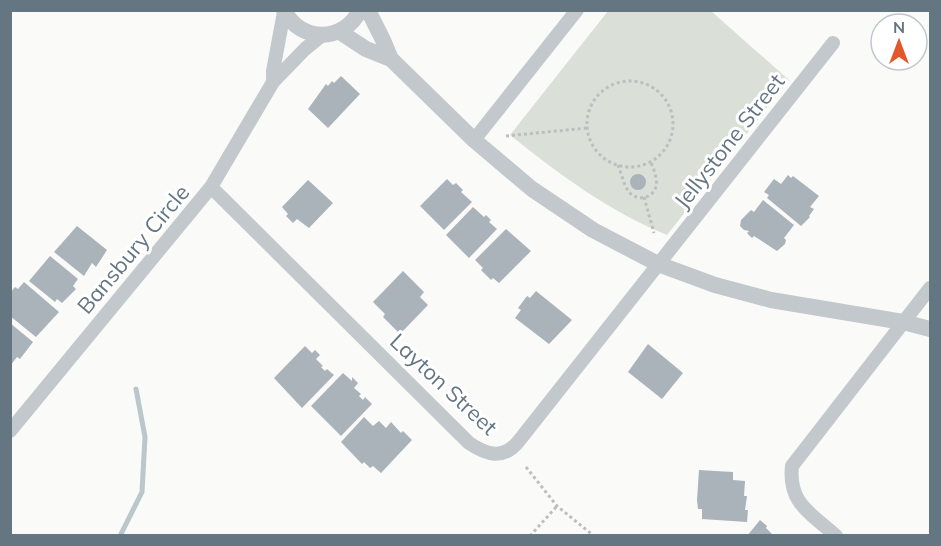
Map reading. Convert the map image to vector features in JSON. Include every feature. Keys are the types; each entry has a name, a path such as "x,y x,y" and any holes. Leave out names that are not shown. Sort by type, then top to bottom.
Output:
{"street":[{"path":"284,11 293,25 321,36 340,32 352,23 360,10"},
{"path":"368,10 391,59"},
{"path":"474,140 577,10"},
{"name":"Bansbury Circle","path":"273,82 284,11"},
{"path":"340,32 366,49 391,59 474,140 562,211 658,264 715,285 771,300 903,322 930,329"},
{"name":"Bansbury Circle","path":"10,431 211,187 273,82 304,49 321,36"},
{"name":"Jellystone Street","path":"658,264 833,43"},
{"name":"Layton Street","path":"211,187 469,442 487,454 498,455 513,448 658,264"},
{"path":"836,536 797,500 791,479 792,466 930,288"}],"path":[{"path":"625,81 645,84 662,95 668,103 673,123 669,142 664,150 639,166 618,165 599,154 593,146 587,128 591,104 606,89 625,81"},
{"path":"506,136 587,128"},
{"path":"618,165 629,192 635,196 644,197 654,192 656,185 650,161"},
{"path":"644,197 654,233"},
{"path":"526,467 557,506 594,536"},
{"path":"530,536 557,506"}],"shaded area":[{"path":"608,11 711,11 789,80 667,235 604,203 510,135"}],"building":[{"path":"341,76 360,94 328,128 308,109 326,84 328,86 332,81 334,83"},
{"path":"638,174 644,176 646,182 644,188 638,190 632,188 630,182 632,176"},
{"path":"788,175 791,178 793,176 819,196 810,207 814,209 810,217 801,226 767,198 769,195 764,192 774,179 781,184"},
{"path":"447,179 453,185 456,183 463,190 461,192 472,202 444,230 420,206"},
{"path":"308,180 333,203 309,228 297,219 293,223 286,216 288,214 282,207"},
{"path":"763,200 794,225 784,238 785,244 777,251 754,236 752,238 747,233 749,231 740,226 741,220 751,210 754,212"},
{"path":"473,207 484,217 486,215 491,220 489,222 497,229 469,258 446,235"},
{"path":"77,226 107,250 96,267 92,263 84,276 54,252"},
{"path":"506,229 531,251 499,283 493,278 491,280 475,260"},
{"path":"50,256 78,279 73,286 76,289 62,303 57,299 55,302 29,281"},
{"path":"403,271 424,292 420,297 428,305 400,334 383,317 385,314 373,302"},
{"path":"24,282 59,312 36,337 10,316 10,293"},
{"path":"536,291 572,320 549,344 515,318 521,310 518,308 527,296 530,298"},
{"path":"10,323 33,342 20,359 17,357 10,366"},
{"path":"648,344 683,373 662,399 628,372"},
{"path":"305,346 312,353 315,350 320,355 316,359 323,366 321,367 334,375 302,408 274,378"},
{"path":"343,373 358,383 354,388 361,394 359,396 363,400 365,397 372,404 341,436 311,406"},
{"path":"364,417 373,426 379,421 386,428 391,422 401,433 403,431 412,440 381,473 373,466 370,468 364,462 362,464 341,442"},
{"path":"699,470 733,472 733,480 745,481 747,522 702,519 702,509 698,509 697,500"},
{"path":"760,520 767,526 766,528 774,536 747,536"}],"waterway":[{"path":"120,536 142,492 145,437 136,389"}]}
